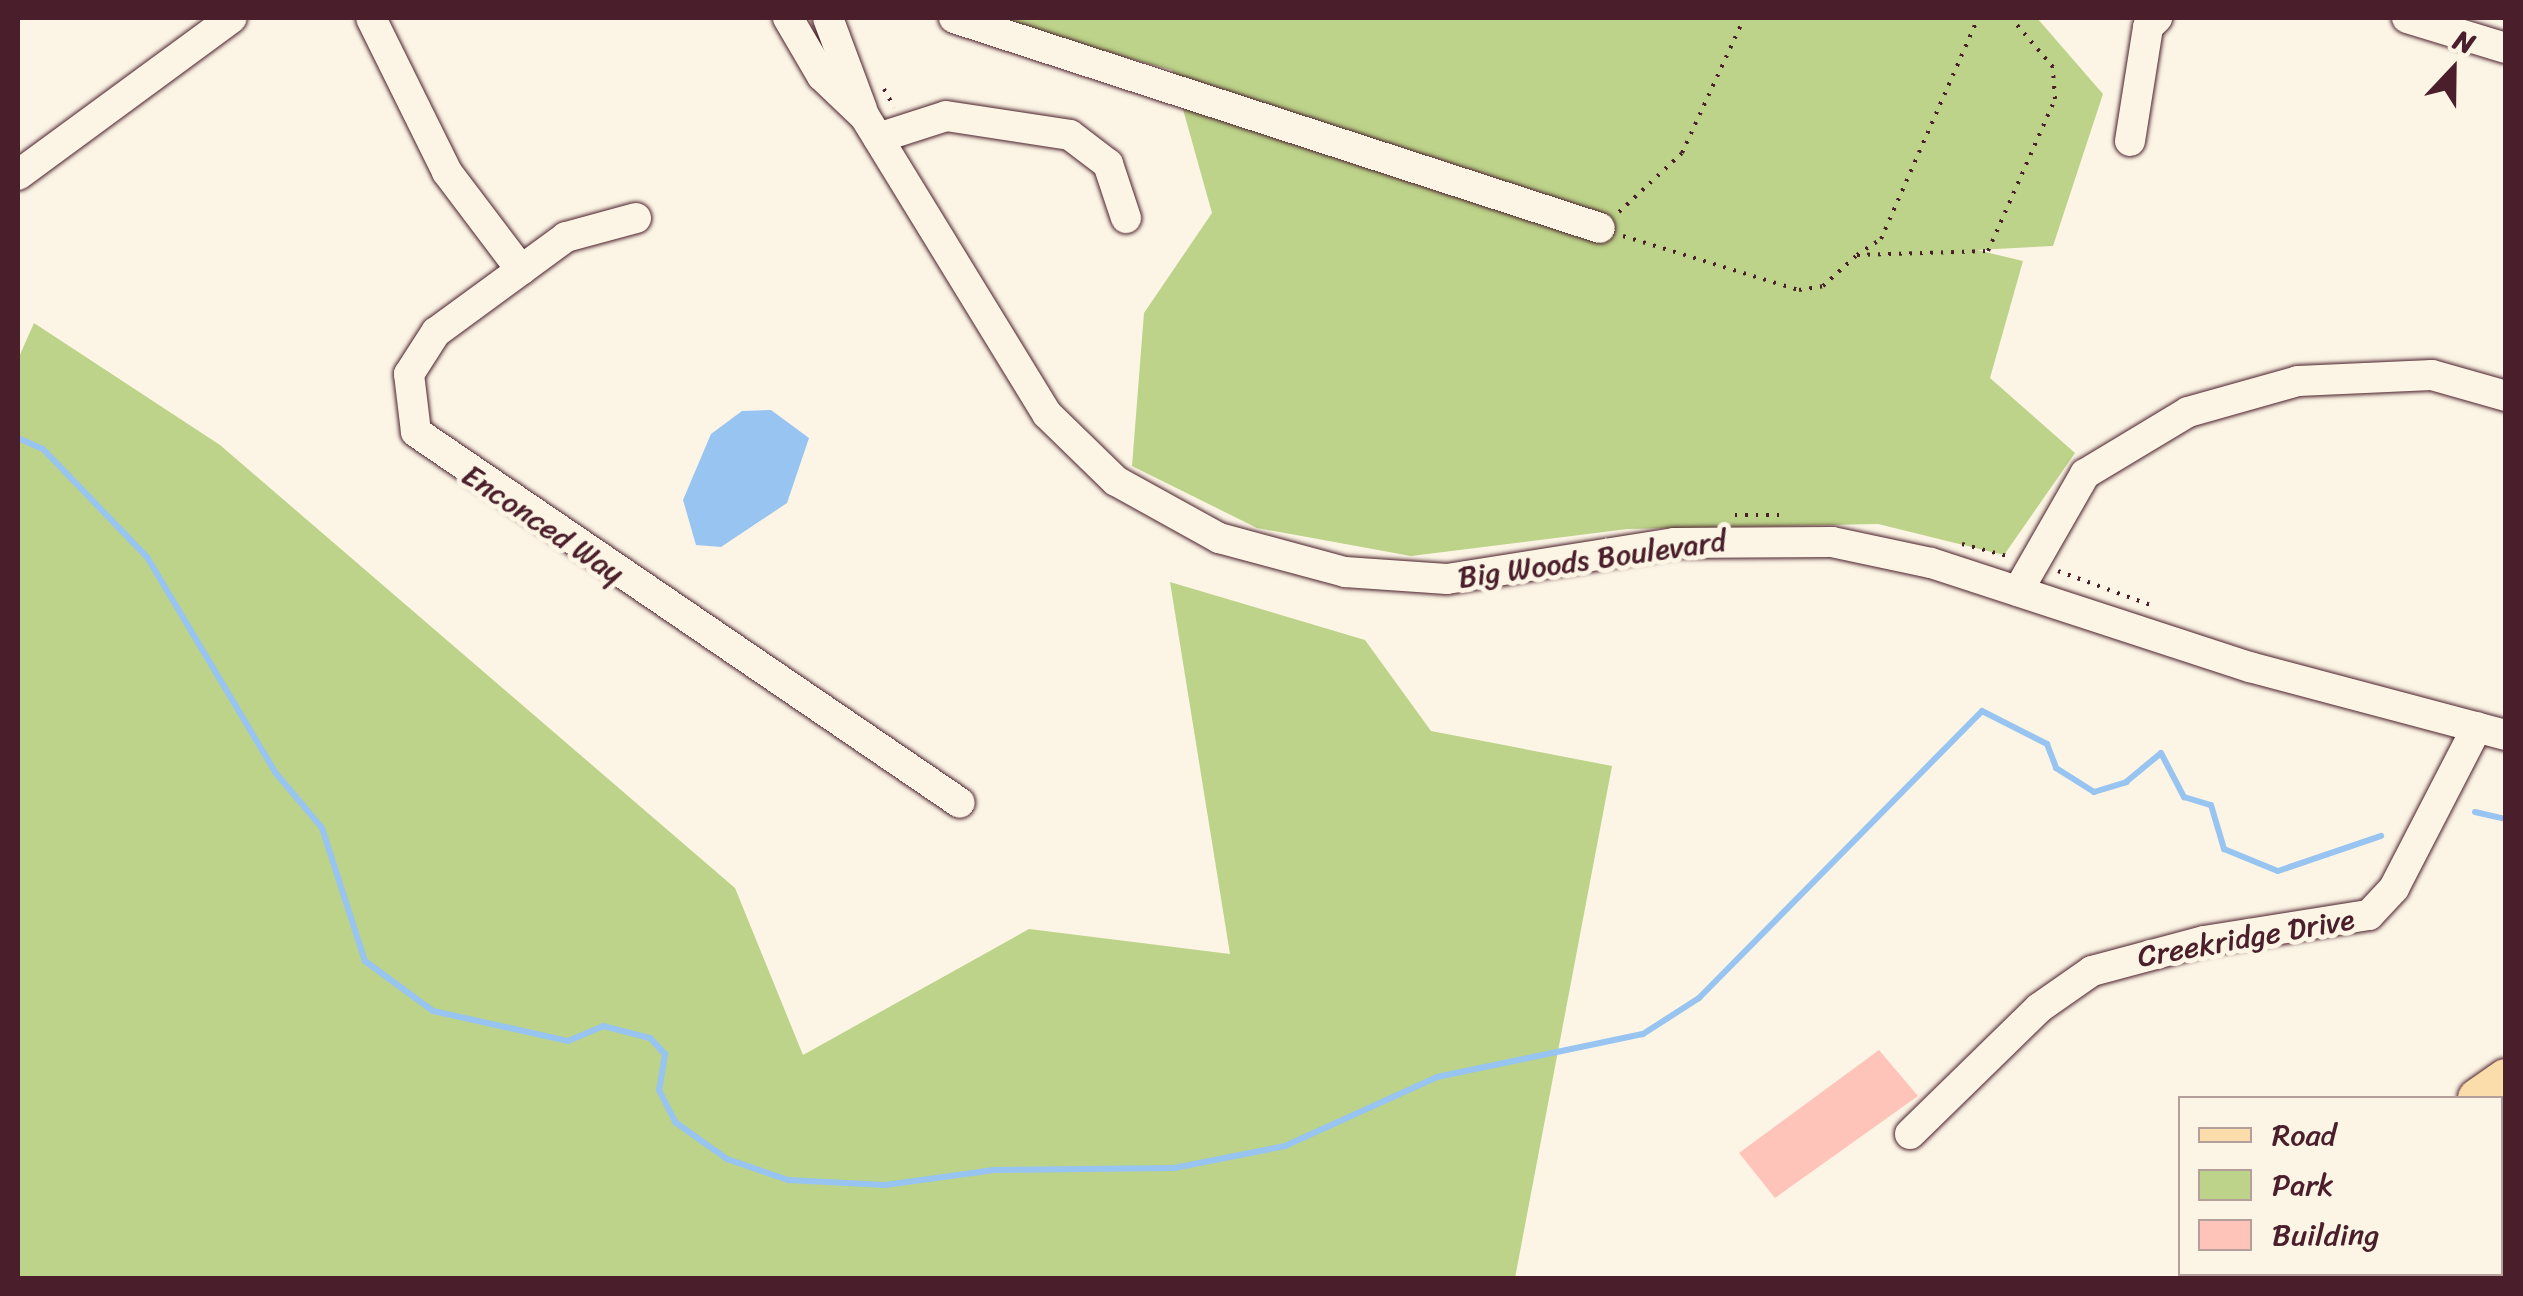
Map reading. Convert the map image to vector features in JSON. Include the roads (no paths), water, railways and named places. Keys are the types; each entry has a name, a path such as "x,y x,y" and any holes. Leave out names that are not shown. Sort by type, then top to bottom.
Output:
{"main road":[{"path":"2480,1096 2506,1078"}],"street":[{"path":"18,175 232,18"},
{"path":"371,18 447,172 521,270"},
{"name":"Big Woods Boulevard","path":"788,18 822,76 872,127"},
{"name":"Big Woods Boulevard","path":"828,18 872,127 1047,414 1116,481 1218,538 1346,572 1447,579 1674,543 1778,538 1886,552 2492,731"},
{"path":"954,18 1600,228"},
{"path":"2130,141 2157,18"},
{"path":"2407,18 2506,48"},
{"path":"872,127 946,116 1070,135 1108,164 1126,218"},
{"name":"Enconced Way","path":"636,218 566,237 419,351 406,391 416,432 960,803"},
{"path":"2018,591 2086,474 2188,412 2298,381 2432,376 2506,396"},
{"name":"Creekridge Drive","path":"1910,1134 2039,1008 2092,971 2204,941 2369,915 2394,888 2492,731"}],"water":[{"path":"771,410 809,438 787,503 721,547 696,545 683,500 711,434 742,411"}],"waterway":[{"path":"18,438 43,449 147,557 275,772 322,828 365,961 433,1011 568,1041 603,1026 650,1038 665,1054 659,1090 675,1122 727,1159 788,1180 885,1185 994,1170 1174,1168 1285,1146 1437,1077 1643,1034 1699,998 1982,711 2047,744 2056,768 2094,792 2126,782 2161,753 2184,797 2211,805 2224,849 2278,871 2381,836"},
{"path":"2475,812 2506,819"}]}
